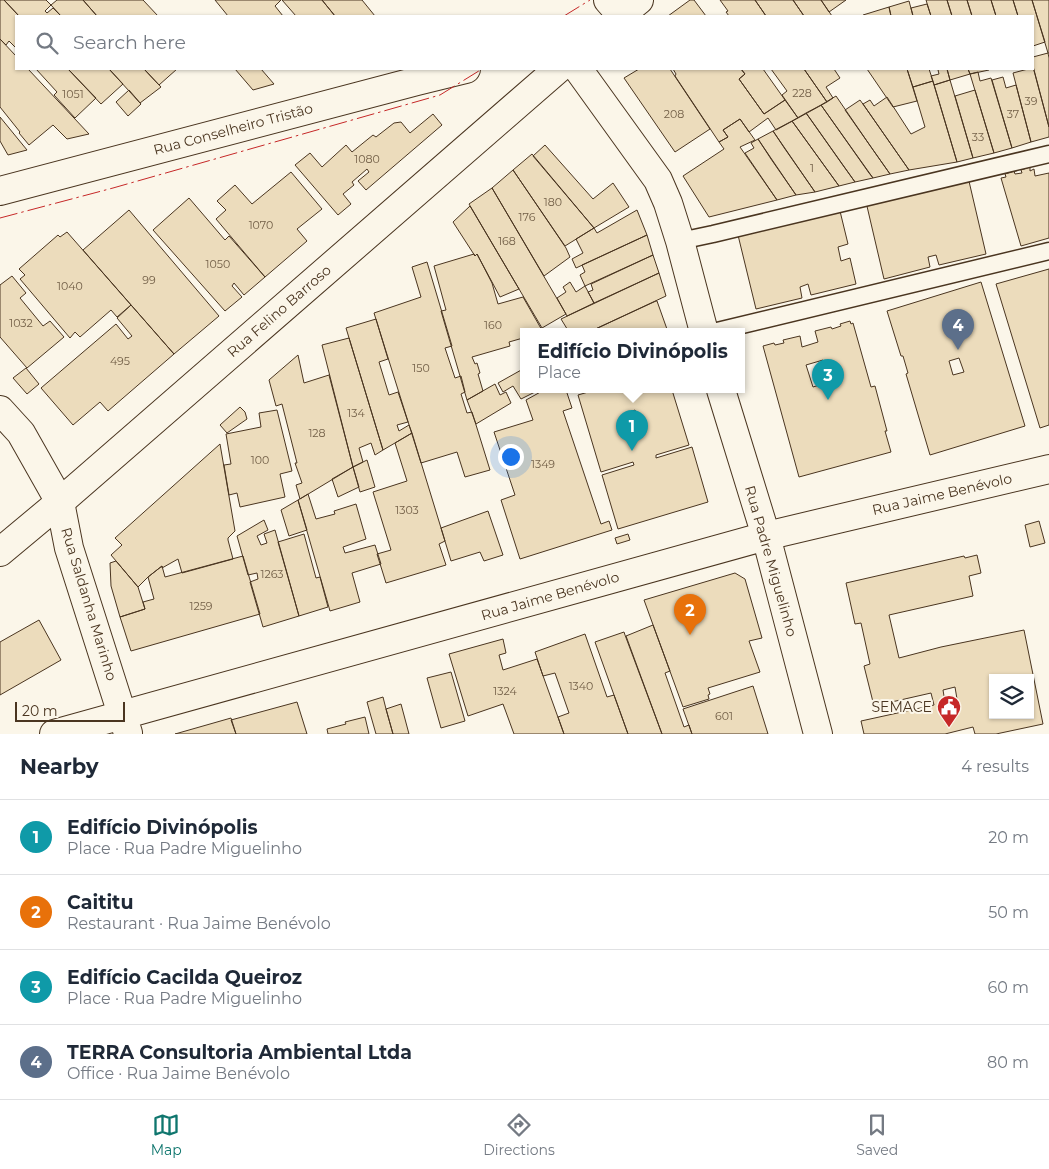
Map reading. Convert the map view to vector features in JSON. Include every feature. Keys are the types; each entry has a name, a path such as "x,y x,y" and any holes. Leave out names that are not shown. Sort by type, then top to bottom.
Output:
{"street":[{"name":"Rua Conselheiro Tristão","path":"0,190 417,80 462,70"},
{"name":"Rua Felino Barroso","path":"0,552 557,70"},
{"path":"579,70 658,180 668,203 680,241 703,328"},
{"name":"Rua Padre Miguelinho","path":"722,393 766,536 818,734"},
{"name":"Rua Saldanha Marinho","path":"0,410 22,433 60,502 69,548 126,725"},
{"name":"Rua Jaime Benévolo","path":"54,734 126,725 766,536 1049,469"}],"lane":[{"path":"680,241 1049,154"},
{"path":"730,328 1049,251"}],"building":[{"path":"0,0 4,0 18,15 15,15 15,47 9,41 6,45 0,39"},
{"path":"4,0 46,0 51,5 45,11 47,13 53,8 60,15 18,15"},
{"path":"57,0 83,0 96,15 60,15 51,5"},
{"path":"83,0 143,0 157,15 96,15"},
{"path":"215,0 281,0 275,6 282,15 227,15"},
{"path":"282,0 322,0 334,15 295,15"},
{"path":"322,0 362,0 374,15 334,15"},
{"path":"690,0 694,0 705,15 669,15"},
{"path":"720,0 755,0 765,15 728,15 726,12 728,11"},
{"path":"755,0 793,0 803,15 765,15"},
{"path":"793,0 821,0 831,15 803,15"},
{"path":"821,0 846,0 829,12"},
{"path":"926,0 947,0 952,15 931,15"},
{"path":"947,0 967,0 972,15 952,15"},
{"path":"967,0 991,0 996,15 972,15"},
{"path":"991,0 1013,0 1018,15 996,15"},
{"path":"1013,0 1032,0 1045,42 1034,46 1034,15 1018,15"},
{"path":"1032,0 1049,0 1049,53 1048,53"},
{"path":"909,1 913,15 891,15 889,7"},
{"path":"927,4 931,15 913,15 911,8"},
{"path":"889,7 891,15 863,15"},
{"path":"0,39 15,55 15,70 29,70 89,134 67,139 53,125 29,145 0,107"},
{"path":"1048,53 1049,127 1034,70 1034,57"},
{"path":"37,70 69,70 96,98 75,118 54,95 57,92"},
{"path":"69,70 110,70 123,84 101,104"},
{"path":"110,70 145,70 161,87 140,103"},
{"path":"145,70 176,70 159,85"},
{"path":"236,70 262,70 274,84 253,90"},
{"path":"637,70 671,70 710,129 675,152 624,78"},
{"path":"674,70 742,70 745,74 739,79 764,114 785,100 798,118 776,130 768,118 749,132 740,119 723,130 728,137 719,142 675,76"},
{"path":"742,70 764,70 785,100 764,114 739,79 745,74"},
{"path":"772,70 805,70 827,102 798,118 782,95 787,91"},
{"path":"805,70 835,70 840,78 826,87 833,98 827,102"},
{"path":"868,70 907,70 917,101 893,107"},
{"path":"907,70 929,70 933,81 913,87"},
{"path":"938,70 947,70 950,80 934,85 931,76 939,74"},
{"path":"947,70 968,70 970,74 950,80"},
{"path":"968,70 989,70 970,74"},
{"path":"1034,70 1049,127 1049,137 1031,142 1013,73"},
{"path":"978,72 980,81 991,78 1012,148 994,153 970,74"},
{"path":"1003,77 1006,88 1016,85 1031,142 1012,148 992,80"},
{"path":"950,80 973,158 957,162 934,85"},
{"path":"933,81 957,162 909,170 863,104 870,100 874,106 887,97 911,134 925,127 913,87"},
{"path":"129,90 141,104 128,116 116,102"},
{"path":"975,90 994,153 973,158 955,96"},
{"path":"836,96 890,174 873,178 821,105"},
{"path":"860,100 909,170 890,174 845,110"},
{"path":"821,105 873,178 855,182 806,113"},
{"path":"806,113 855,182 839,186 792,121"},
{"path":"433,114 442,125 366,190 358,181 369,172 367,169 352,182 354,185 343,194 351,204 338,215 295,165 310,153 322,167 346,145 352,152 373,135 376,137 394,123 401,122 410,133"},
{"path":"0,117 27,150 8,155 0,141"},
{"path":"740,119 755,140 740,147 777,200 709,217 683,176 724,149 719,142 728,137 723,130"},
{"path":"792,121 839,186 815,192 773,131"},
{"path":"773,131 815,192 796,195 758,139"},
{"path":"758,139 796,195 777,200 745,153 754,148 751,143"},
{"path":"545,145 593,199 613,183 629,207 594,228 533,156"},
{"path":"532,154 594,228 565,246 513,170"},
{"path":"1030,167 1030,171 1034,169 1035,176 1049,173 1049,238 1021,246 1001,178 1006,177 1005,174 1014,171 1015,174 1022,173 1021,170"},
{"path":"513,170 566,248 570,257 544,276 492,188"},
{"path":"291,172 322,209 297,229 307,241 265,277 216,219 226,210 217,201 235,185 252,204"},
{"path":"968,177 986,254 939,265 936,255 928,257 930,267 884,279 866,202"},
{"path":"492,188 566,314 542,328 469,204"},
{"path":"189,198 225,240 229,236 265,277 244,295 234,283 232,286 242,297 225,311 153,230"},
{"path":"470,206 519,289 500,297 477,254 475,256 453,222"},
{"path":"839,207 848,244 838,247 841,261 850,258 856,284 811,295 808,284 800,287 802,298 756,309 737,231"},
{"path":"129,210 219,316 174,354 83,250"},
{"path":"637,210 647,235 576,268 572,259 583,253 576,239 594,228 597,233"},
{"path":"67,232 131,305 117,317 111,310 80,337 75,332 70,338 20,279 25,275 19,269 58,235 60,237"},
{"path":"647,235 653,255 585,286 580,275 585,272 582,265"},
{"path":"477,254 492,283 498,304 523,297 541,328 520,328 520,339 509,342 510,346 472,357 475,364 477,363 483,391 467,400 441,311 446,310 434,266"},
{"path":"653,255 659,273 594,303 588,292 593,290 591,284"},
{"path":"427,262 452,346 445,348 455,378 461,376 465,392 461,394 467,413 472,412 490,470 465,477 457,452 421,463 374,313 421,297 412,267"},
{"path":"1049,269 1049,425 1040,428 996,284"},
{"path":"659,273 666,296 598,328 567,328 561,319"},
{"path":"12,276 26,293 20,298 43,326 50,321 64,337 27,368 0,337 0,285"},
{"path":"570,282 576,292 585,286 594,303 567,316 557,298 566,292 563,287"},
{"path":"981,282 1025,426 930,455 906,374 908,373 903,356 901,356 887,311","holes":["959,358 964,372 953,375 949,361"]},
{"path":"657,301 667,328 598,328"},
{"path":"131,305 174,354 108,411 100,402 73,425 41,388 116,324 128,339 132,336 117,318"},
{"path":"376,319 388,359 379,362 389,395 398,392 408,422 397,425 399,431 409,425 412,433 383,450 346,328"},
{"path":"850,321 851,324 853,323 871,387 875,386 891,452 799,477 763,346 784,343 783,340 800,336 802,347 818,342 815,331 831,327 832,329 841,326 840,324","holes":["823,360 829,382 813,387 806,365"]},
{"path":"349,338 383,450 375,455 371,443 359,448 363,462 353,467 322,345"},
{"path":"298,355 304,383 329,375 353,467 300,499 296,485 302,483 295,463 297,463 282,404 276,406 269,380"},
{"path":"26,368 39,384 27,394 13,378"},
{"path":"520,371 520,393 533,393 521,399 513,386 503,392 498,383"},
{"path":"495,384 500,395 506,392 511,403 476,424 467,400"},
{"path":"539,393 567,393 572,408 563,411 601,524 609,521 612,530 520,559 501,500 515,495 494,432 533,420 526,400"},
{"path":"585,393 673,393 689,445 656,455 656,458 692,447 708,502 618,529 602,475 634,465 633,462 601,472 578,395","holes":["635,410 638,420 631,423 627,413"]},
{"path":"240,407 245,412 247,419 227,433 220,425"},
{"path":"277,410 292,471 280,474 285,497 240,507 237,493 229,495 224,465 231,464 226,434 261,427 259,413"},
{"path":"412,433 445,541 439,544 446,565 386,583 377,554 391,550 373,492 407,481 395,443"},
{"path":"220,444 235,531 228,538 233,559 182,573 178,559 162,568 162,566 138,587 111,555 122,545 115,538"},
{"path":"367,460 375,487 360,492 353,467"},
{"path":"353,467 359,487 338,497 332,479"},
{"path":"308,494 316,519 335,514 334,511 356,504 366,539 343,547 345,553 375,545 381,564 352,573 360,602 330,611 298,500"},
{"path":"298,500 307,530 289,536 281,510"},
{"path":"488,511 503,555 484,561 480,552 451,561 441,528"},
{"path":"264,520 268,530 257,536 261,545 267,543 264,534 275,530 299,616 263,627 250,582 258,579 257,573 248,575 237,536"},
{"path":"1039,521 1045,543 1030,547 1025,525"},
{"path":"304,534 316,578 320,577 328,607 299,616 278,542"},
{"path":"628,534 630,540 617,544 615,538"},
{"path":"977,555 981,573 969,576 973,596 889,615 899,658 941,647 1024,630 1033,674 989,674 989,719 1034,719 1034,679 1043,724 996,734 975,734 973,727 945,734 864,734 861,721 934,705 931,693 874,706 864,666 870,664 861,623 855,624 846,583 964,556 965,558","holes":["955,687 957,699 945,702 943,690"]},
{"path":"243,556 260,614 131,651 120,617 145,609 143,602 154,599 148,577 162,566 165,577"},
{"path":"116,561 138,587 145,609 120,617 111,586 110,563"},
{"path":"735,573 745,579 762,638 749,641 760,672 708,688 709,699 683,707 644,600"},
{"path":"39,620 61,660 0,695 0,642"},
{"path":"653,625 670,671 665,673 684,727 689,725 692,734 662,734 626,636"},
{"path":"624,632 662,734 628,734 595,642"},
{"path":"585,634 607,697 614,695 628,734 564,734 558,717 569,713 555,673 543,676 535,652"},
{"path":"503,639 506,653 499,655 503,670 537,659 564,734 514,734 503,704 468,716 449,654"},
{"path":"451,672 465,721 441,728 427,678"},
{"path":"753,686 768,734 692,734 683,709"},
{"path":"383,697 393,734 376,734 367,702"},
{"path":"297,702 307,734 236,734 231,720"},
{"path":"401,704 409,734 393,734 386,709"},
{"path":"365,717 369,734 328,734 327,729"},
{"path":"231,718 236,734 175,734"}],"power":[{"path":"566,15 590,0"},
{"path":"0,218 113,188 440,95 480,70"}],"place":[{"name":"TERRA Consultoria Ambiental Ltda","path":"958,350"},
{"name":"Edifício Cacilda Queiroz","path":"828,400"},
{"name":"Edifício Divinópolis","path":"632,451"},
{"name":"Caititu","path":"690,635"},
{"name":"SEMACE","path":"949,728"}]}
